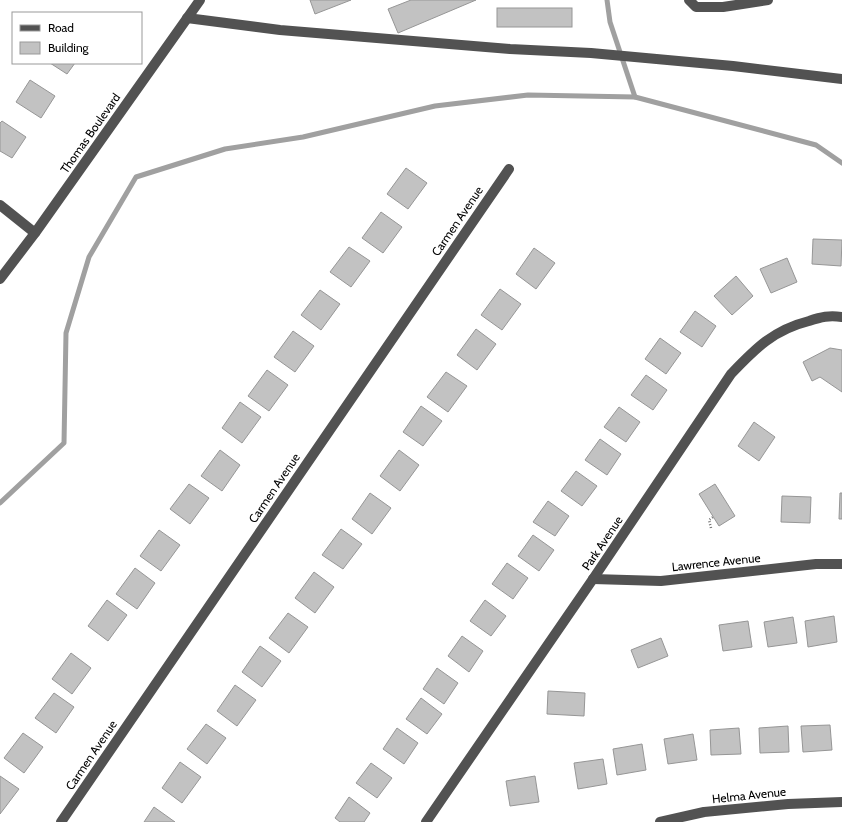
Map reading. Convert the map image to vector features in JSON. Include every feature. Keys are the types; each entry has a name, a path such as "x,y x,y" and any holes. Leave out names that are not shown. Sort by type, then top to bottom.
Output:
{"street":[{"name":"Thomas Boulevard","path":"0,279 35,233 200,0"},
{"path":"689,0 696,7 723,7 768,0"},
{"path":"187,18 280,30 510,49 591,53 733,66 842,79"},
{"name":"Carmen Avenue","path":"61,822 509,169"},
{"path":"0,205 35,233"},
{"name":"Park Avenue","path":"426,822 593,579 731,374 758,346 789,326 829,315 842,317"},
{"name":"Lawrence Avenue","path":"593,579 661,581 816,564 842,564"},
{"name":"Helma Avenue","path":"660,822 704,812 788,804 842,802"}],"path":[{"path":"711,528 709,520 713,517"}],"building":[{"path":"310,0 351,0 315,14"},
{"path":"411,0 476,0 398,33 388,9"},
{"path":"497,8 572,8 572,27 497,27"},
{"path":"52,64 74,64 67,74"},
{"path":"30,80 55,96 41,118 16,102"},
{"path":"2,121 26,137 12,158 0,151 0,123"},
{"path":"406,168 427,183 408,209 387,194"},
{"path":"381,212 402,227 383,253 362,238"},
{"path":"813,239 842,240 841,266 812,264"},
{"path":"349,247 370,261 351,287 330,272"},
{"path":"534,248 555,263 536,289 516,274"},
{"path":"787,258 797,282 771,293 760,269"},
{"path":"736,276 753,296 732,315 714,296"},
{"path":"500,289 521,304 502,330 481,315"},
{"path":"320,290 340,304 321,330 301,315"},
{"path":"695,311 716,326 702,347 680,332"},
{"path":"476,329 496,344 477,370 457,355"},
{"path":"293,331 314,346 295,372 274,357"},
{"path":"660,338 681,353 666,374 645,359"},
{"path":"830,348 842,350 842,392 820,377 812,381 803,362"},
{"path":"267,370 288,385 269,411 248,396"},
{"path":"446,372 467,386 448,412 427,397"},
{"path":"646,375 667,390 653,410 631,395"},
{"path":"240,402 261,417 242,443 222,428"},
{"path":"421,406 442,421 423,446 403,432"},
{"path":"619,407 640,422 626,442 604,427"},
{"path":"754,422 775,437 759,461 738,446"},
{"path":"600,439 621,454 607,475 585,460"},
{"path":"220,450 240,465 222,491 201,476"},
{"path":"399,450 419,465 400,491 380,476"},
{"path":"576,471 597,486 582,506 561,491"},
{"path":"189,484 209,498 190,524 170,509"},
{"path":"715,484 735,516 719,526 699,494"},
{"path":"370,493 391,508 372,534 352,519"},
{"path":"840,493 842,493 842,519 839,519"},
{"path":"782,496 811,497 810,523 781,522"},
{"path":"548,501 569,516 555,536 533,522"},
{"path":"341,529 362,544 343,569 322,555"},
{"path":"159,530 180,545 161,571 140,556"},
{"path":"533,535 554,550 539,571 518,556"},
{"path":"507,563 528,578 513,599 492,584"},
{"path":"135,568 155,583 137,609 116,594"},
{"path":"314,572 334,587 315,613 295,598"},
{"path":"107,600 127,615 108,641 88,626"},
{"path":"485,600 506,616 491,636 470,621"},
{"path":"288,613 308,627 289,653 269,638"},
{"path":"834,616 837,642 808,647 805,621"},
{"path":"793,617 797,643 768,647 764,622"},
{"path":"748,621 752,647 723,651 719,625"},
{"path":"462,636 483,651 469,672 448,656"},
{"path":"661,638 668,656 638,668 631,650"},
{"path":"260,646 281,661 262,687 242,672"},
{"path":"71,653 91,668 72,694 52,679"},
{"path":"437,668 458,683 444,704 423,689"},
{"path":"235,685 256,700 237,726 217,711"},
{"path":"548,691 585,693 584,716 547,714"},
{"path":"54,693 74,707 56,733 35,718"},
{"path":"421,698 442,714 427,734 406,719"},
{"path":"206,724 226,738 207,764 187,749"},
{"path":"830,725 832,750 803,752 801,726"},
{"path":"788,726 789,752 760,753 759,728"},
{"path":"397,728 418,743 404,764 383,749"},
{"path":"739,728 741,754 711,755 710,730"},
{"path":"23,733 43,747 24,773 4,758"},
{"path":"693,734 697,760 668,764 664,739"},
{"path":"642,744 646,770 617,775 613,749"},
{"path":"603,759 607,784 578,789 574,763"},
{"path":"180,762 201,777 182,803 162,788"},
{"path":"371,763 392,778 377,798 356,783"},
{"path":"0,776 19,789 0,814"},
{"path":"535,776 539,802 510,806 506,781"},
{"path":"349,797 370,813 364,822 340,822 335,818"},
{"path":"154,807 175,822 144,822"}],"waterway":[{"path":"607,0 610,22 635,97"},
{"path":"0,503 64,443 66,333 89,257 136,177 225,149 303,137 435,106 528,95 635,97 816,145 842,163"}]}
